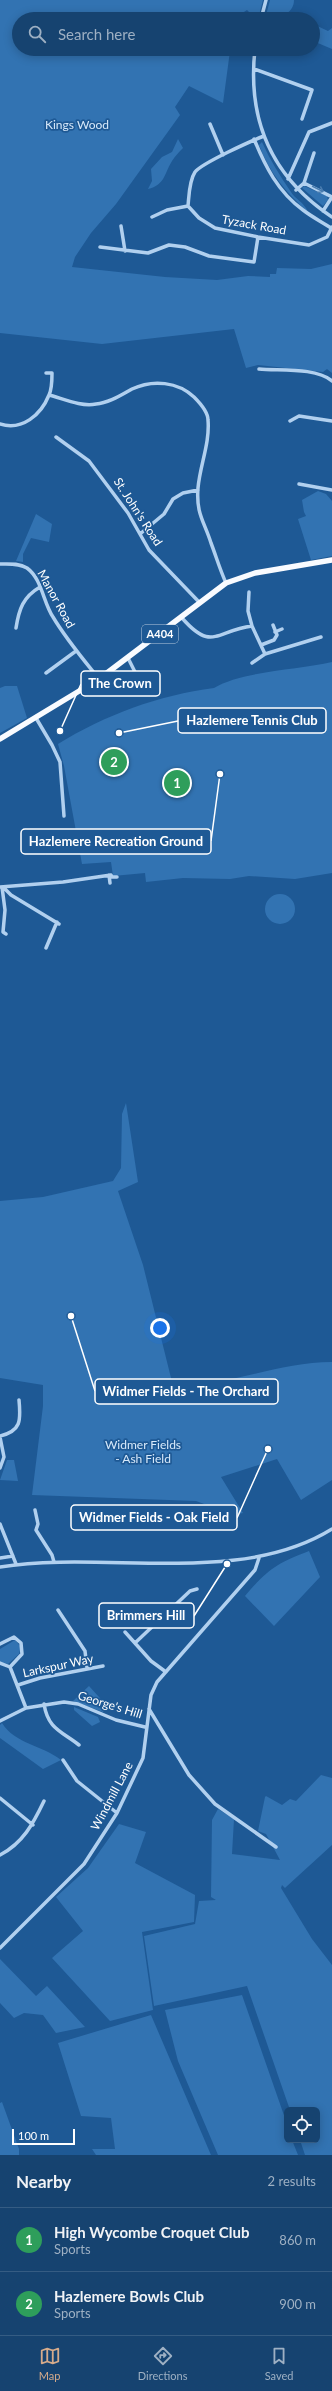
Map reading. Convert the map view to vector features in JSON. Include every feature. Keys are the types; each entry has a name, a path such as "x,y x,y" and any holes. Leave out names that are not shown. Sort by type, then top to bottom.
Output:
{"main road":[{"name":"A404","path":"0,739 99,679 182,618 226,583 255,573 332,560"}],"street":[{"path":"263,12 266,0"},
{"path":"255,56 255,98 264,136 288,179 296,190 332,217"},
{"path":"254,69 312,90 302,119"},
{"path":"288,179 309,132 332,123"},
{"path":"210,124 213,137 223,155"},
{"path":"152,217 167,210 188,206 189,191 195,172 223,155 254,139 264,136"},
{"path":"254,139 263,163 279,188 301,209 332,228"},
{"path":"296,190 304,183 314,153"},
{"path":"304,183 332,197 323,211"},
{"name":"Tyzack Road","path":"188,206 199,218 215,228 258,237 309,245 327,237 332,228"},
{"path":"121,226 125,251"},
{"path":"100,247 148,253 169,245 185,247 209,256 254,262 258,237"},
{"path":"259,369 299,371 327,377 332,381"},
{"path":"0,424 16,426 28,422 49,395 52,373 46,373"},
{"path":"49,395 82,404 96,405 109,401 134,388 157,383 173,384 188,391 198,401 208,415 209,434 198,490 201,521 226,583"},
{"path":"290,421 299,416 332,421"},
{"name":"St. John's Road","path":"56,437 89,461 128,512 149,550 200,603"},
{"path":"299,484 332,490"},
{"path":"140,534 164,514 173,499 183,493 198,490"},
{"name":"Manor Road","path":"0,564 15,563 26,568 34,575 51,615 76,651 99,679"},
{"path":"16,628 23,602 30,593 40,587"},
{"path":"250,592 248,611 252,626 265,654"},
{"path":"182,618 195,633 206,637 216,637 235,628 252,626"},
{"path":"261,645 274,640 277,636 273,625"},
{"path":"275,632 282,629"},
{"path":"252,663 265,654 321,637"},
{"path":"46,673 76,651"},
{"path":"128,658 144,690"},
{"path":"36,718 60,762 64,816"},
{"path":"2,887 109,875 117,877"},
{"path":"109,875 110,883"},
{"path":"2,887 11,895 58,923 46,948"},
{"path":"2,887 5,910 2,923 3,932 6,934"},
{"path":"0,1468 4,1458 0,1436 15,1432 18,1428 20,1400"},
{"path":"35,1510 38,1524 36,1530 52,1555 54,1562"},
{"path":"0,1524 16,1564"},
{"path":"0,1567 16,1564 54,1562 206,1561 258,1558 293,1549 332,1529"},
{"path":"0,1558 13,1556"},
{"name":"Windmill Lane","path":"0,1948 84,1864 117,1813 142,1758 145,1726 151,1695 157,1682 255,1570 258,1558"},
{"path":"135,1643 190,1591 197,1589"},
{"path":"58,1610 85,1651 87,1668"},
{"path":"125,1632 151,1661 166,1672"},
{"path":"0,1644 14,1637 21,1643 22,1654 10,1667"},
{"path":"0,1663 10,1667 26,1708"},
{"name":"Larkspur Way","path":"18,1685 87,1668 103,1666"},
{"path":"44,1704 46,1718 52,1727 79,1745"},
{"name":"George's Hill","path":"0,1721 26,1708 44,1704 78,1704 116,1720 145,1726"},
{"path":"149,1709 189,1775 215,1804 276,1847"},
{"path":"63,1760 77,1781 117,1813"},
{"path":"0,1798 33,1825"},
{"path":"0,1855 10,1850 27,1834 33,1825 44,1801"}],"green space":[{"name":"Kings Wood","path":"0,0 263,0 260,12 249,12 247,10 244,12 12,12 12,56 229,56 223,103 189,86 175,107 180,115 116,204 91,233 75,257 72,267 165,277 217,280 248,276 270,277 270,274 276,274 277,268 311,269 332,264 332,373 327,369 323,372 258,365 246,368 234,329 102,344 0,333"},
{"path":"270,0 294,0 289,12 267,12"},
{"path":"320,27 328,31 332,28 332,49 320,44"},
{"path":"178,139 183,148 173,159 161,182 158,185 148,189 152,181 151,169 162,157 172,152"},
{"path":"262,142 283,180 308,212 285,190 273,173 259,145"},
{"path":"304,186 327,196 328,200 323,206 302,188"},
{"path":"318,491 326,494 332,501 332,556 311,560 298,519 306,516 302,500"},
{"path":"36,514 52,524 49,542 31,538 23,554 23,562 16,561"},
{"path":"332,662 332,873 295,879 249,876 230,879 183,878 146,882 145,873 113,876 111,862 82,864 64,766 58,744 94,724 153,701 193,691 214,688 226,682 255,674"},
{"path":"5,686 17,686 27,718 0,733 0,688"},
{"path":"280,894 291,898 295,909 291,920 280,924 269,920 265,909 269,898"},
{"name":"Widmer Fields - Ash Field","path":"126,1103 138,1182 118,1191 143,1265 173,1386 213,1383 292,1366 332,1362 332,1480 301,1500 277,1459 221,1477 243,1513 234,1515 196,1501 32,1495 43,1406 43,1385 0,1378 0,1201 43,1197 113,1181 121,1168 122,1114"},
{"path":"7,1460 14,1460 18,1481 0,1480"},
{"path":"309,1551 320,1577 274,1626 245,1596 273,1568 289,1559"},
{"path":"15,1640 21,1647 19,1654 8,1664 0,1662 0,1649"},
{"path":"89,1686 108,1707 103,1712 73,1701"},
{"path":"74,1707 98,1717 100,1722 92,1726 74,1710"},
{"path":"2,1723 14,1736 54,1755 61,1760 43,1769 0,1738 0,1725"},
{"path":"321,1775 332,1778 332,1845 285,1888 282,1885 281,1888 312,1939 332,1965 332,2155 305,2155 301,2143 320,2143 320,2107 289,2107 247,1986 154,2006 144,1936 195,1924 199,1901 216,1900 211,1897 212,1820 218,1809 234,1819 232,1854 280,1860 266,1834 258,1831 265,1797 266,1796 282,1805 290,1799 296,1801"},
{"path":"119,1824 146,1832 135,1863 195,1895 194,1922 142,1932 153,2010 110,2021 52,1958 83,1931 56,1897 88,1868"},
{"path":"0,1959 36,1996 47,1986 85,2027 56,2033 43,2015 24,2013 14,2018 0,2003"},
{"path":"242,1995 284,2115 284,2143 293,2143 298,2155 218,2155 178,2061 165,2010"},
{"path":"151,2015 211,2155 96,2155 92,2149 115,2149 111,2118 81,2116 58,2043"},
{"path":"2,2102 19,2149 19,2155 0,2155 0,2103"}],"place":[{"name":"The Crown","path":"60,731"},
{"name":"Hazlemere Tennis Club","path":"119,733"},
{"name":"Hazlemere Bowls Club","path":"114,762"},
{"name":"Hazlemere Recreation Ground","path":"220,774"},
{"name":"High Wycombe Croquet Club","path":"177,783"},
{"name":"Widmer Fields - The Orchard","path":"71,1316"},
{"name":"Widmer Fields - Oak Field","path":"268,1449"},
{"name":"Brimmers Hill","path":"227,1564"}]}
